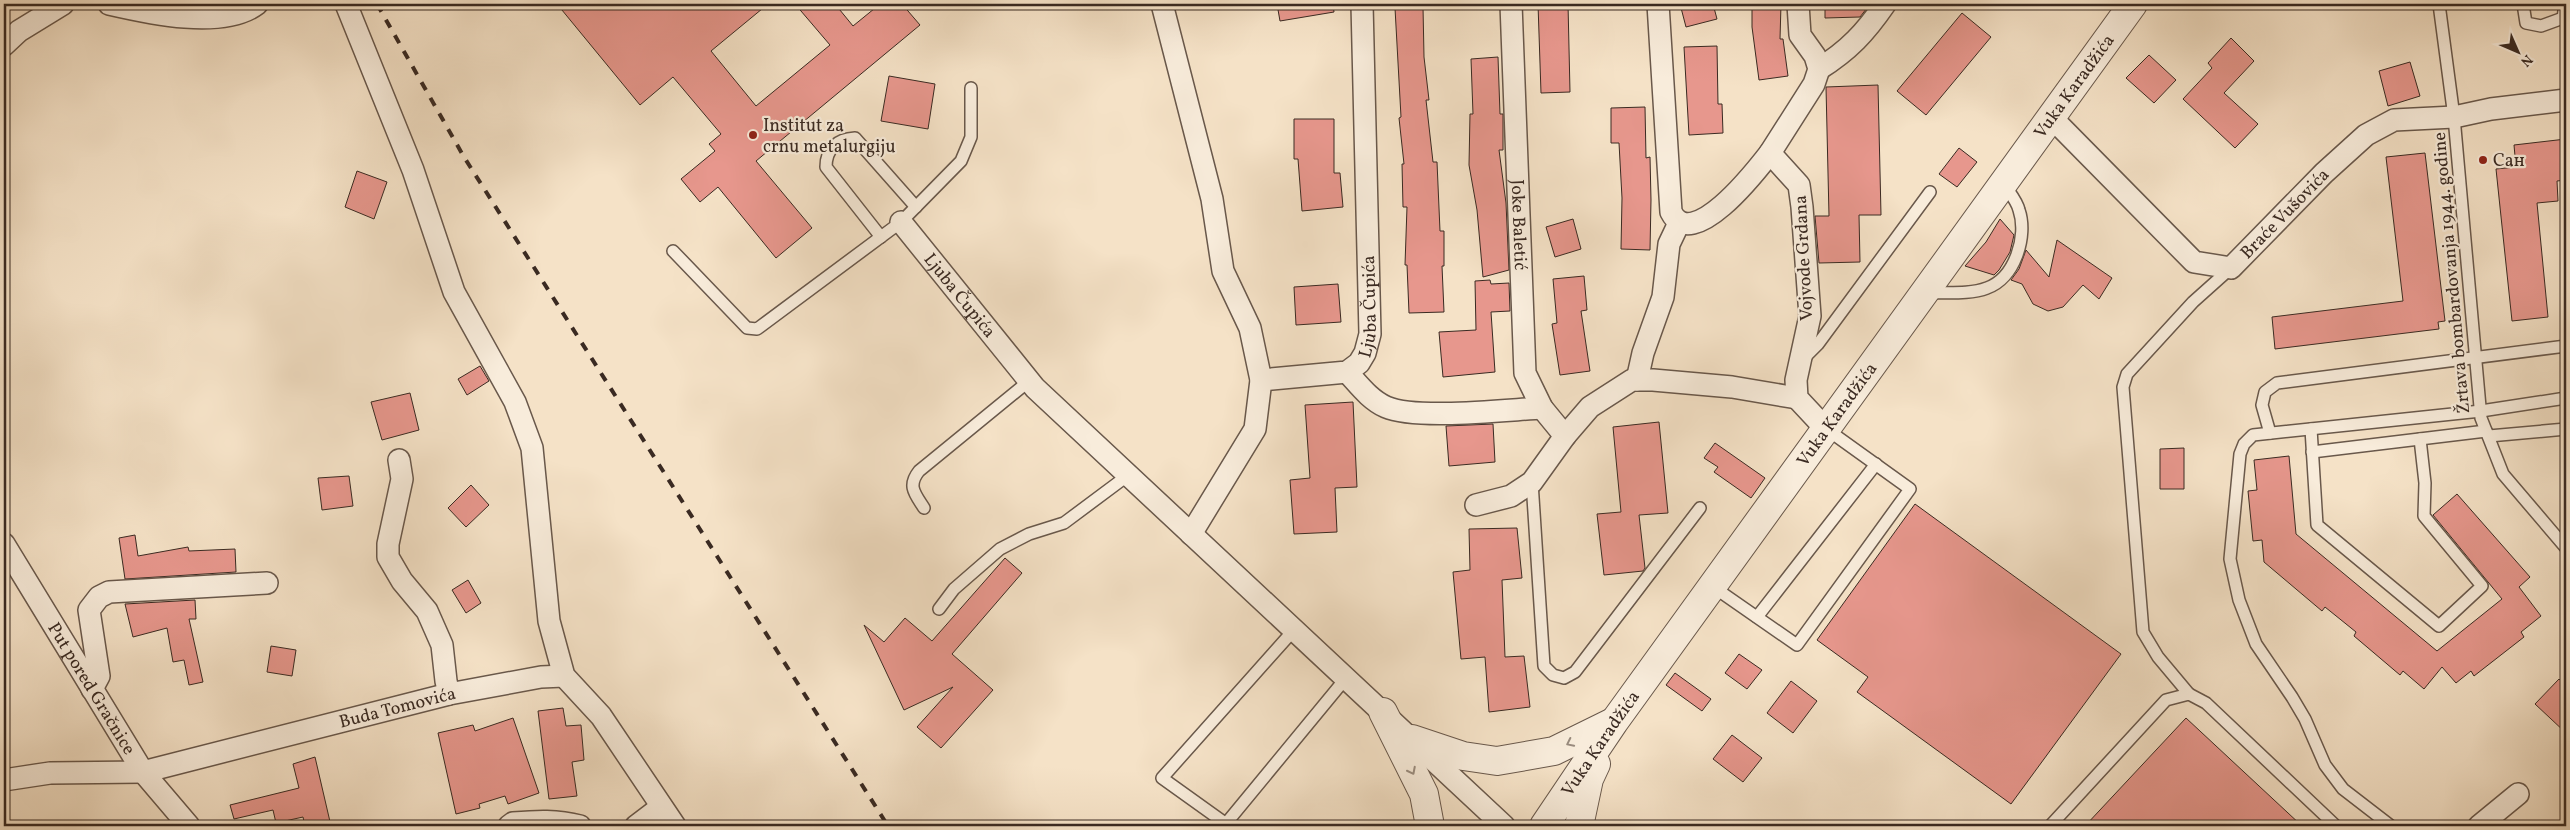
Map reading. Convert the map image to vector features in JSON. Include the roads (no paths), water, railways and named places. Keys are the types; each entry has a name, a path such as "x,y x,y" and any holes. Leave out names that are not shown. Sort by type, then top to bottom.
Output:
{"street":[{"path":"4,45 19,31 63,4"},
{"path":"109,4 146,13 206,18 248,11 257,4"},
{"path":"346,4 412,170 454,292 515,402 532,448 549,621 564,676 601,716 660,807 675,826"},
{"path":"1162,4 1212,199 1223,272 1250,328 1261,380 1255,428 1191,534"},
{"name":"Ljuba Čupića","path":"1261,380 1347,372 1359,363 1365,353 1370,334 1362,4"},
{"name":"Joke Baletić","path":"1511,4 1525,373 1542,408 1565,436"},
{"path":"1658,4 1671,212 1677,222"},
{"path":"1677,222 1700,221 1721,207 1742,188 1770,153 1814,84 1819,69 1814,56 1800,35 1798,4"},
{"path":"1819,69 1843,54 1867,31 1885,4"},
{"name":"Vuka Karadžića","path":"1544,826 1614,722 2050,116 2133,4"},
{"name":"Braće Vušovića","path":"2050,116 2194,262 2231,268 2324,173 2366,135 2394,120 2454,117 2491,109 2566,100"},
{"name":"Vojvode Grdana","path":"1770,153 1798,185 1802,207 1810,316 1796,380 1797,398"},
{"name":"Ljuba Čupića","path":"901,222 1029,381 1127,476 1504,826"},
{"path":"1637,380 1643,353 1664,297 1669,244 1677,222"},
{"path":"1347,372 1370,397 1386,407 1410,414 1542,408"},
{"path":"1476,505 1511,496 1532,482 1565,436 1590,408 1632,380 1654,380 1732,387 1797,398 1825,428"},
{"path":"399,460 402,480 388,544 388,557 402,581 427,611 442,645 449,694"},
{"name":"Put pored Gračnice","path":"4,544 143,772 189,826"},
{"path":"92,689 100,676 89,610 99,597 109,592 267,583"},
{"name":"Buda Tomovića","path":"4,780 50,773 143,772 449,694 541,677 564,676"},
{"path":"1383,712 1424,794 1430,826"},
{"path":"1412,739 1463,756 1497,760 1554,751 1614,722"},
{"path":"1578,826 1589,779 1614,722"},
{"path":"2479,826 2518,794"},
{"path":"636,826 660,807"},
{"path":"509,826 543,820 580,826"}],"lane":[{"name":"Žrtava bombardovanja 1944. godine","path":"2439,4 2454,117 2481,411 2487,434 2503,474 2566,548"},
{"path":"2523,4 2526,23 2540,26 2563,18 2565,4"},
{"path":"673,250 747,328 757,329 901,222 961,161 971,137 971,88"},
{"path":"881,237 826,167 826,155 835,145 846,139 855,138 916,207"},
{"path":"1923,293 1985,289 1995,284 2013,263 2022,240 2022,223 2019,208 2003,182"},
{"path":"1801,361 1818,344 1930,192"},
{"path":"2231,268 2193,302 2127,374 2123,388 2143,632 2158,658 2189,694 2206,703 2336,826"},
{"path":"2270,433 2262,405 2265,392 2277,383 2476,356 2566,346"},
{"path":"924,508 912,489 912,479 919,471 1029,381"},
{"path":"2391,826 2342,789 2325,765 2305,719 2256,644 2239,600 2230,559 2240,454 2244,444 2253,435 2481,411 2566,398"},
{"path":"1712,586 1797,644 1910,488 1825,428"},
{"path":"2311,429 2317,525 2439,626 2482,586 2424,516 2425,483 2420,439"},
{"path":"2312,452 2420,439 2566,429"},
{"path":"1757,617 1876,464"},
{"path":"939,609 954,589 1000,549 1029,534 1064,523 1127,476"},
{"path":"1532,482 1544,666 1553,675 1564,678 1575,672 1700,508"},
{"path":"1293,630 1162,778 1226,826 1346,678"},
{"path":"2050,826 2166,700 2189,694"}],"railway":[{"path":"377,4 464,157 888,826"}],"place":[{"name":"Institut za crnu metalurgiju","path":"753,135"},
{"name":"Сан","path":"2483,160"}]}
